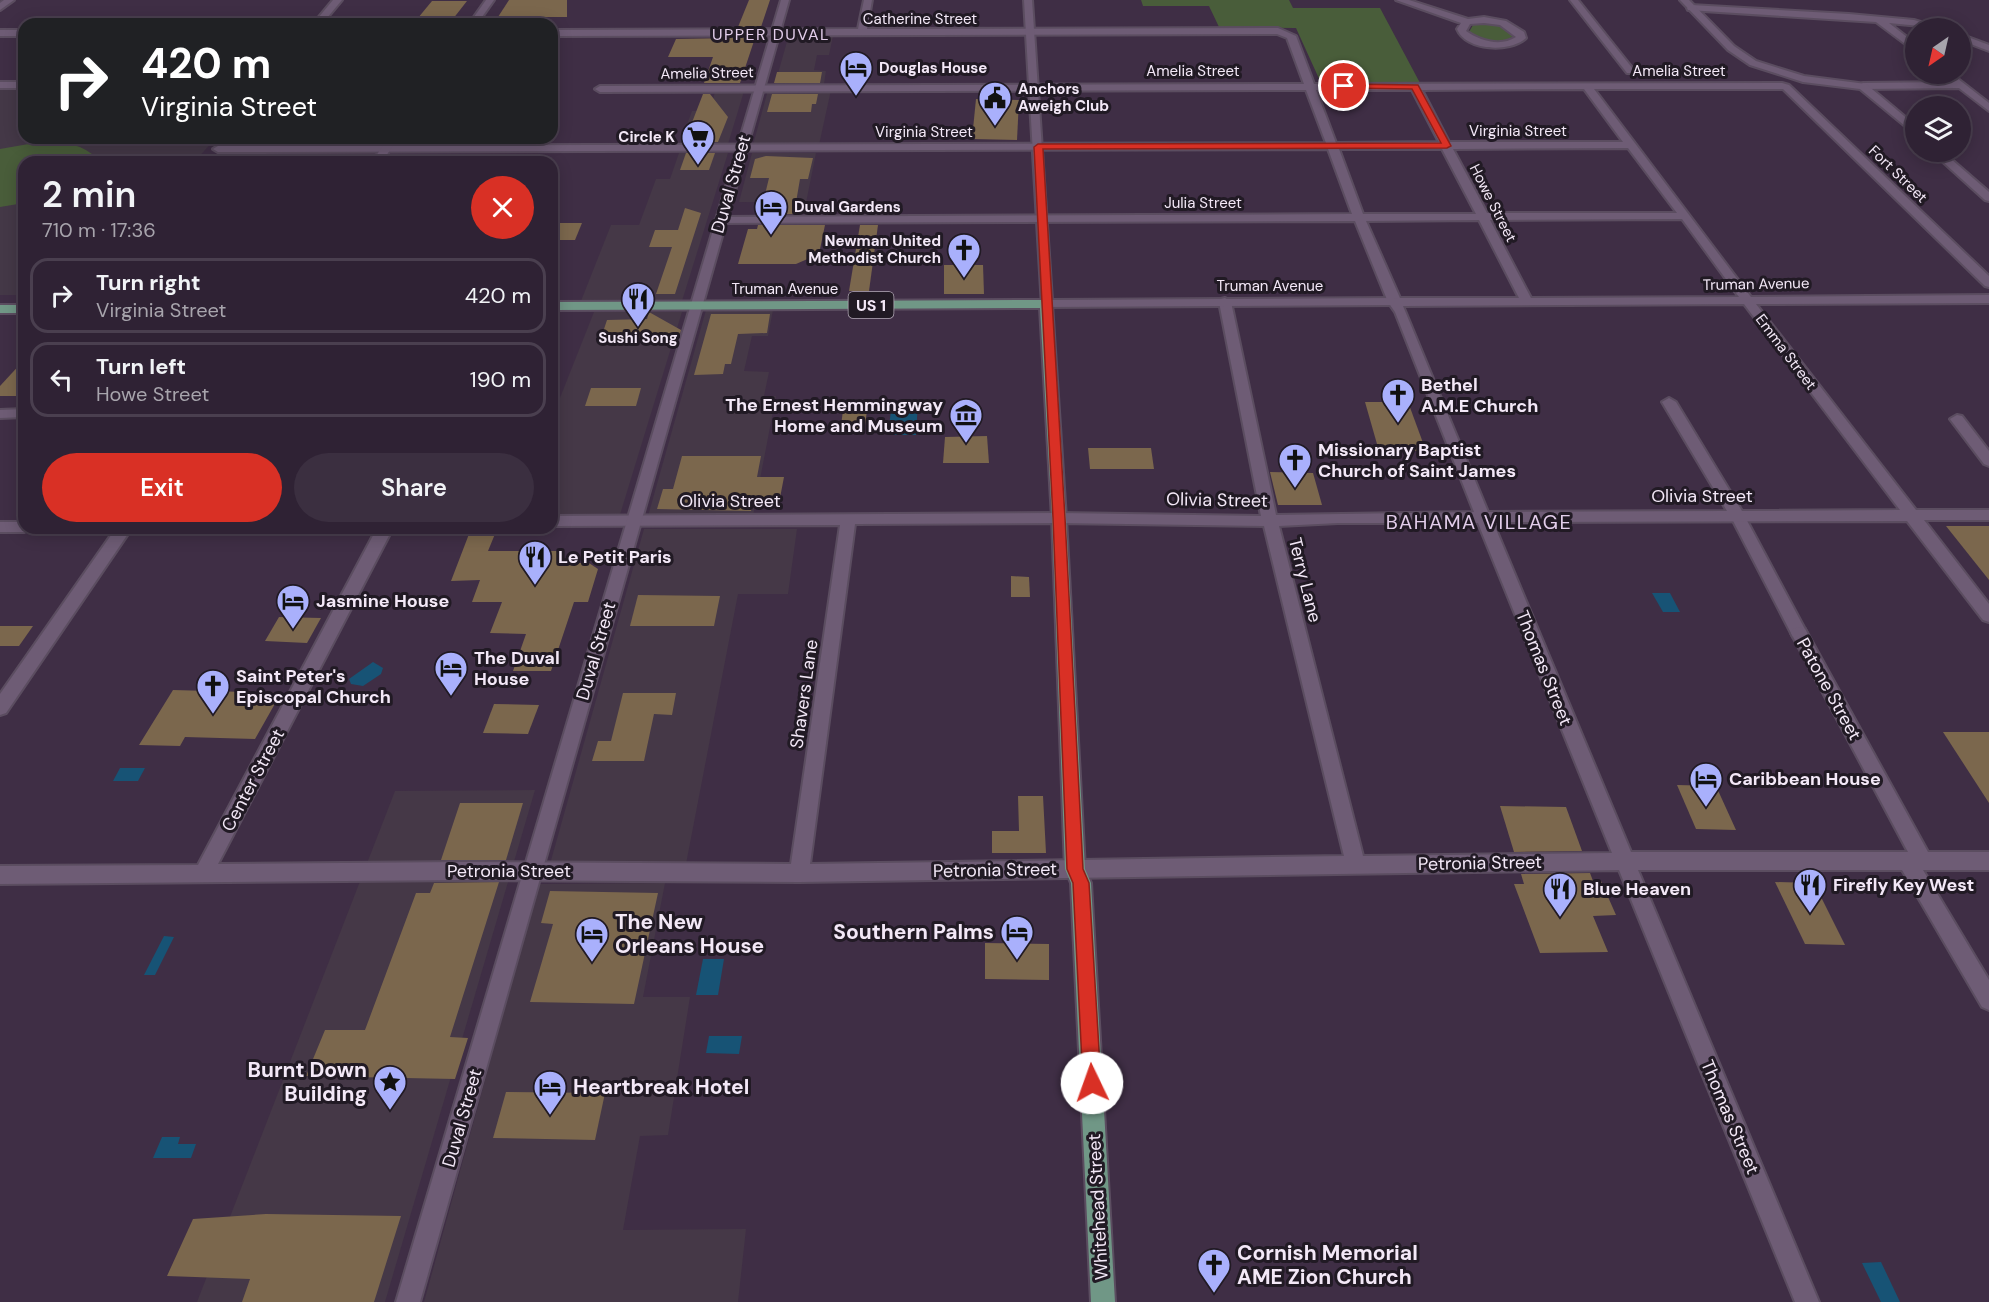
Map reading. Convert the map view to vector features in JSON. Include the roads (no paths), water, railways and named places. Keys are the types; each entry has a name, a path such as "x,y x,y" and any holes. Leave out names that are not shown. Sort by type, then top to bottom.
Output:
{"main road":[{"name":"Truman Avenue","path":"558,306 1046,304"},
{"name":"Whitehead Street","path":"1046,304 1059,518 1075,869 1081,883 1103,1302"},
{"path":"0,309 18,309"}],"street":[{"path":"0,7 10,0"},
{"path":"323,18 338,0"},
{"path":"477,18 490,0"},
{"name":"Duval Street","path":"408,1302 784,0"},
{"path":"862,32 868,0"},
{"name":"Whitehead Street","path":"1028,0 1046,304"},
{"path":"1400,0 1467,22 1484,20 1503,23 1518,30 1521,38 1511,43 1483,43 1462,33 1461,28 1467,22"},
{"path":"1574,0 1630,71"},
{"path":"1687,4 1905,22"},
{"path":"1687,4 1731,48 1760,67 1811,80 1863,86 1961,85 1989,108"},
{"path":"1879,20 1905,40"},
{"name":"Catherine Street","path":"558,33 1278,31 1287,33"},
{"path":"0,33 18,33"},
{"name":"Thomas Street","path":"1287,33 1291,36 1359,218 1394,295 1394,303 1401,312 1624,861 1808,1302"},
{"path":"1971,41 1989,48"},
{"path":"0,85 18,85"},
{"name":"Amelia Street","path":"600,89 1310,86 1786,87"},
{"name":"Howe Street","path":"1415,86 1527,302"},
{"name":"Emma Street","path":"1586,86 1989,616"},
{"path":"1863,86 1905,122"},
{"name":"Fort Street","path":"1786,87 1989,283"},
{"path":"381,156 389,144"},
{"name":"Virginia Street","path":"218,149 1631,145"},
{"path":"1948,162 1989,198"},
{"name":"Julia Street","path":"721,220 1686,216"},
{"name":"Truman Avenue","path":"1046,304 1989,300"},
{"name":"Terry Lane","path":"1225,302 1270,520 1356,865"},
{"name":"Patone Street","path":"1670,402 1737,515 1989,1000"},
{"path":"0,414 18,413"},
{"path":"1957,419 1989,461"},
{"name":"Olivia Street","path":"558,521 1059,518 1270,520 1989,515"},
{"name":"Shavers Lane","path":"799,873 848,520"},
{"path":"0,527 18,527"},
{"path":"0,708 120,534"},
{"name":"Center Street","path":"204,873 382,534"},
{"name":"Petronia Street","path":"0,875 534,871 799,873 1624,861 1989,861"}],"water":[{"path":"892,402 918,402 916,435 888,435"},
{"path":"1652,593 1670,593 1680,612 1663,612"},
{"path":"373,662 383,668 381,674 363,686 351,684 349,679"},
{"path":"120,768 145,768 138,781 113,781"},
{"path":"164,936 174,937 155,975 144,975"},
{"path":"703,959 724,959 718,995 696,995"},
{"path":"709,1036 742,1036 739,1054 706,1053"},
{"path":"162,1137 180,1137 178,1144 196,1144 191,1158 153,1158"},
{"path":"1881,1262 1900,1302 1881,1302 1862,1263"}],"place":[{"name":"Douglas House","path":"856,97"},
{"name":"Anchors Aweigh Club","path":"995,127"},
{"name":"Circle K","path":"698,166"},
{"name":"Duval Gardens","path":"771,236"},
{"name":"Newman United Methodist Church","path":"964,279"},
{"name":"Sushi Song","path":"638,328"},
{"name":"Bethel A.M.E Church","path":"1398,424"},
{"name":"The Ernest Hemmingway Home and Museum","path":"966,444"},
{"name":"Missionary Baptist Church of Saint James","path":"1295,489"},
{"name":"Le Petit Paris","path":"535,586"},
{"name":"Jasmine House","path":"293,630"},
{"name":"The Duval House","path":"451,697"},
{"name":"Saint Peter's Episcopal Church","path":"213,715"},
{"name":"Caribbean House","path":"1706,808"},
{"name":"Firefly Key West","path":"1810,914"},
{"name":"Blue Heaven","path":"1560,918"},
{"name":"Southern Palms","path":"1017,961"},
{"name":"The New Orleans House","path":"592,963"},
{"name":"Burnt Down Building","path":"390,1111"},
{"name":"Heartbreak Hotel","path":"550,1116"},
{"name":"Cornish Memorial AME Zion Church","path":"1214,1294"}],"district":[{"name":"UPPER DUVAL","path":"771,34"},
{"name":"BAHAMA VILLAGE","path":"1479,522"}]}
